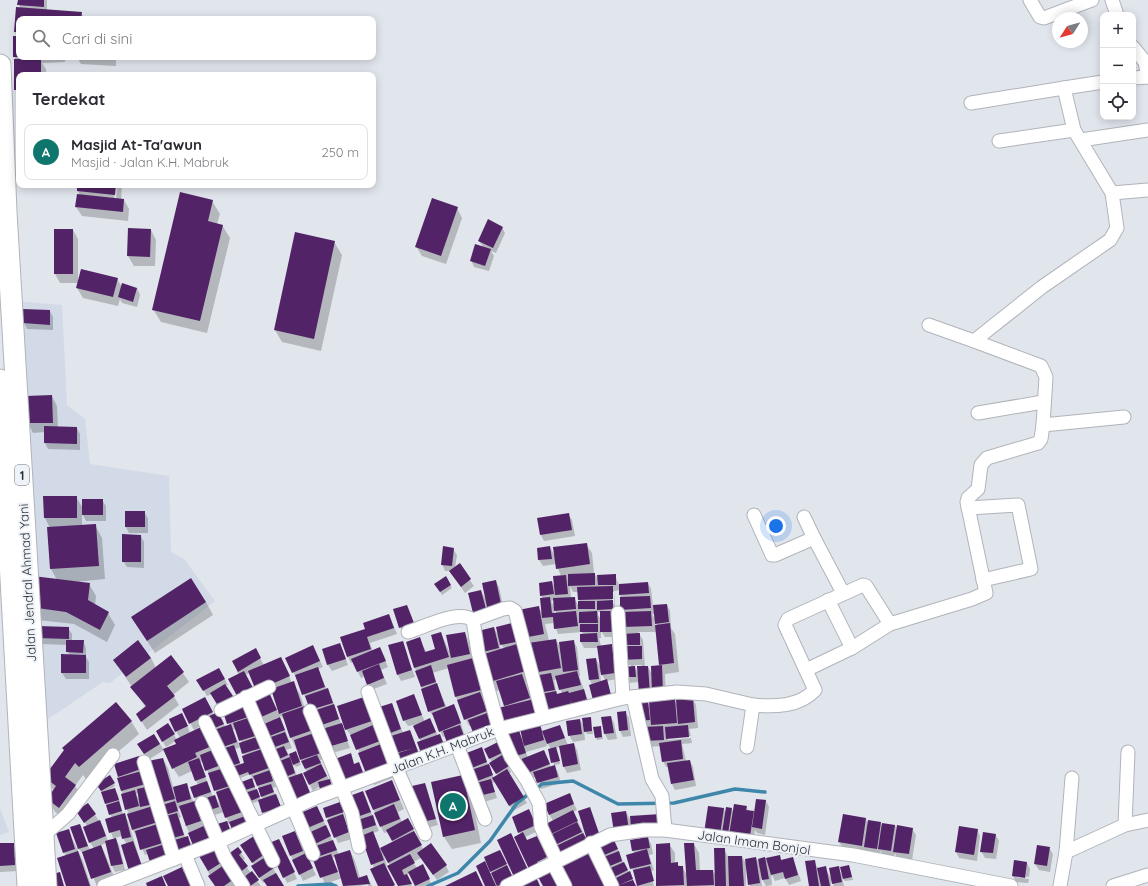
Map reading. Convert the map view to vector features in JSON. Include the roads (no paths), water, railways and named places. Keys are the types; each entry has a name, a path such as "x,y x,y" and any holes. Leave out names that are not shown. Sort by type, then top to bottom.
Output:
{"highway":[{"name":"Jalan Jendral Ahmad Yani","path":"0,65 6,212 46,886"},
{"name":"Jalan Jendral Ahmad Yani","path":"0,380 28,886"}],"street":[{"path":"1030,0 1040,16 1044,18 1092,0"},
{"path":"1112,0 1116,12"},
{"path":"1134,48 1145,62 1148,77 1136,78"},
{"path":"971,103 1100,82"},
{"path":"974,341 1042,287 1110,240 1117,228 1112,193 1078,135 1064,88"},
{"path":"999,141 1148,130"},
{"path":"1112,193 1148,190"},
{"path":"890,624 865,585 843,593 788,619 785,625 806,670 852,648 890,624 986,593 968,508 968,498 978,489 981,465 987,458 1038,443 1041,439 1043,425 1043,402 1046,377 1041,366 929,325"},
{"path":"978,412 1043,402"},
{"path":"1043,425 1124,416"},
{"path":"968,508 1018,505 1021,519 1031,569 983,580"},
{"path":"754,515 772,554 814,538"},
{"path":"804,517 843,593"},
{"path":"828,600 852,648"},
{"path":"473,620 503,609 510,608 515,611 543,716"},
{"path":"618,613 628,698 652,779 663,801 665,830"},
{"path":"408,632 459,615 468,616 473,620 478,652 499,729 511,757 526,779 539,803 541,827 565,886"},
{"name":"Jalan K.H. Mabruk","path":"104,886 218,842 294,807 341,788 499,729 543,716 628,698 677,692 706,694 754,705 784,705 809,697 815,690 806,670"},
{"path":"221,710 269,687"},
{"path":"368,692 396,767 425,834"},
{"path":"246,697 313,854"},
{"path":"747,747 754,705"},
{"path":"310,711 352,813 360,847"},
{"path":"205,722 257,824 273,861"},
{"path":"457,745 485,820"},
{"path":"1124,825 1128,752"},
{"path":"42,837 68,814 113,755"},
{"path":"144,762 180,857 198,886"},
{"path":"1062,886 1072,778"},
{"path":"202,803 225,858 243,886"},
{"path":"1066,852 1124,825 1148,820"},
{"name":"Jalan Imam Bonjol","path":"507,886 591,843 617,834 665,830 853,855 1011,886"},
{"path":"591,843 612,886"},
{"path":"1113,886 1148,875"}],"waterway":[{"path":"536,789 542,784 573,781 618,804 674,803 735,789 765,792"},
{"path":"428,886 458,873 490,841 517,803 530,793"},
{"path":"298,886 331,884 336,886"}],"place":[{"name":"Masjid At-Ta'awun","path":"453,806"}]}
